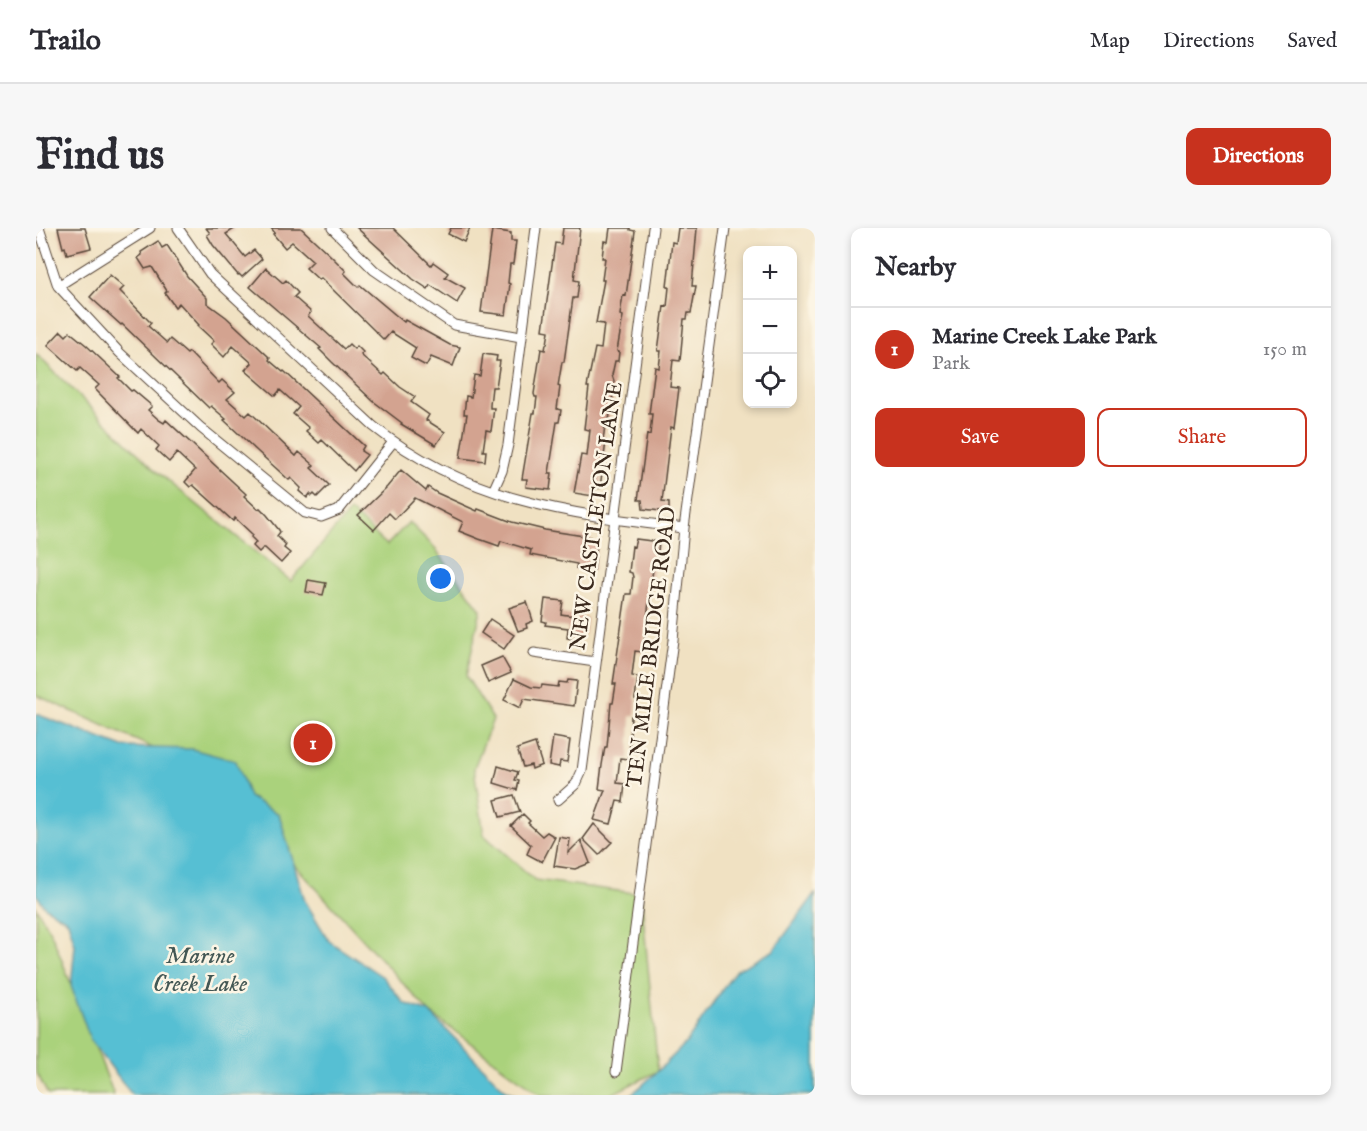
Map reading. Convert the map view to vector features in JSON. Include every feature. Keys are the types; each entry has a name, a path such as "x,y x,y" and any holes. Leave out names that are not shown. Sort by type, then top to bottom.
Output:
{"street":[{"path":"39,228 58,286 120,353 201,428 305,513 321,517 339,510 393,442"},
{"path":"58,286 150,228"},
{"path":"178,228 210,274 234,298 393,442 453,477 530,504 614,520 684,528"},
{"path":"332,228 374,270 453,325 521,337"},
{"path":"493,491 502,471 508,445 536,228"},
{"name":"NEW CASTLETON LANE","path":"558,800 576,784 582,771 653,228"},
{"name":"TEN MILE BRIDGE ROAD","path":"616,1072 673,640 684,528 725,228"},
{"path":"534,653 595,662"}],"green space":[{"path":"36,354 156,471 291,581 350,511 387,545 409,522 433,546 481,610 466,676 493,719 474,768 484,835 535,880 641,894 658,1071 610,1095 540,1095 429,1012 293,863 237,786 36,695"},
{"path":"36,907 52,935 114,1095 48,1095 36,1071"}],"water":[{"name":"Marine Creek Lake","path":"36,714 123,747 192,749 236,761 249,797 279,814 305,901 329,941 383,977 404,1003 429,1012 505,1090 515,1095 132,1095 90,1039 71,986 75,945 68,921 45,907 36,894"},
{"path":"815,894 815,1095 631,1095 686,1043 735,971 773,951"}],"building":[{"path":"58,228 85,228 91,248 67,254 65,247 63,248"},
{"path":"206,228 236,228 226,234 245,257 254,250 262,259 242,277 238,275 213,245"},
{"path":"271,228 301,228 346,271 344,273 358,287 360,285 404,322 405,320 450,345 460,347 453,366 431,357 426,366 411,358 416,348 391,332 384,340 321,278 319,280 306,268 313,261 292,242 285,248 273,234 275,233"},
{"path":"357,228 393,228 431,265 433,262 448,273 445,277 465,288 457,303 430,285 428,289 413,279"},
{"path":"451,228 470,228 464,242 448,234"},
{"path":"563,228 580,228 574,280 579,281 577,298 573,298 564,362 562,362 558,386 560,387 557,409 561,410 549,473 552,473 550,490 526,487 527,479 522,479 533,413 535,413 537,397 534,394 541,349 545,350 549,331 543,330 555,243 561,244"},
{"path":"610,228 630,228 635,231 626,296 623,295 620,315 623,316 617,351 619,352 618,361 615,361 612,375 614,381 612,404 608,425 605,425 603,441 606,441 600,488 596,488 593,496 574,493 581,455 587,456 590,430 584,429 589,387 587,387 595,348 601,349 604,324 596,323 604,280 602,280 605,258 602,258 604,241 608,242"},
{"path":"678,228 697,228 692,286 696,286 691,313 688,313 687,319 684,319 680,361 673,360 670,387 679,388 674,428 671,427 662,502 669,503 669,510 661,511 643,509 642,500 638,500 647,434 650,435 652,414 649,414 655,367 659,368 661,351 658,351 664,306 667,307 672,242 676,243"},
{"path":"492,230 511,233 511,241 516,241 513,264 510,264 506,315 481,312"},
{"path":"158,241 162,248 167,245 187,276 207,298 207,303 226,317 270,358 269,360 284,371 364,446 361,451 367,455 354,471 322,440 319,443 306,431 309,428 293,414 299,407 280,390 275,396 245,370 252,363 233,346 224,357 211,344 214,341 179,303 175,307 152,267 145,269 138,258 142,255 141,252"},
{"path":"266,268 283,283 286,280 298,293 294,297 311,312 308,316 344,349 349,344 354,349 357,346 363,352 361,355 383,375 385,373 415,397 411,402 429,415 426,420 445,432 436,445 401,424 373,401 319,349 321,348 250,287"},
{"path":"110,275 124,287 120,291 151,323 148,326 167,343 170,339 187,354 189,352 219,383 222,380 235,392 227,399 246,416 250,412 296,456 299,452 314,465 311,468 329,485 317,497 310,494 307,498 299,491 301,488 291,478 289,480 211,406 209,408 122,324 90,297"},
{"path":"61,331 66,336 70,332 86,345 120,377 118,378 131,391 133,390 152,406 148,410 164,423 166,420 246,494 244,496 267,515 279,530 277,536 286,545 284,548 290,553 281,563 265,548 259,552 253,546 256,542 251,537 253,535 235,518 233,521 193,485 190,487 185,482 195,470 177,453 169,462 156,450 159,446 141,429 138,433 95,389 99,385 80,368 77,371 48,345"},
{"path":"483,354 497,356 496,361 500,361 496,387 492,387 490,408 494,408 491,431 486,430 483,451 486,451 485,461 460,458 467,414 464,414 466,396 471,397 474,375 480,376"},
{"path":"401,470 426,491 428,487 477,511 478,509 512,522 545,530 590,537 592,543 597,544 594,570 576,568 577,564 530,555 531,550 501,541 499,546 459,531 463,522 415,498 395,519 389,513 374,530 358,515"},
{"path":"636,539 659,542 657,560 654,560 643,652 635,651 632,676 638,677 635,699 637,699 635,716 631,716 629,759 620,758 617,783 625,784 623,802 617,801 611,824 594,820 605,790 599,789 605,747 607,747 611,703 613,703 616,684 613,684 626,594 631,594 633,577 629,572 632,546 634,547"},
{"path":"308,580 326,583 323,595 306,592"},
{"path":"545,599 563,601 561,614 587,618 585,635 581,634 576,640 567,638 568,628 545,625 546,622 542,621"},
{"path":"527,602 533,621 526,624 527,628 518,631 509,608"},
{"path":"490,619 514,635 504,649 481,633"},
{"path":"502,657 511,673 488,683 481,666"},
{"path":"514,679 531,687 541,688 542,685 558,687 559,682 577,681 574,706 524,699 520,708 504,700"},
{"path":"553,737 570,740 567,762 560,761 559,767 549,765"},
{"path":"535,743 542,765 532,769 531,765 523,767 517,749"},
{"path":"498,766 518,772 515,780 519,781 517,790 494,783"},
{"path":"514,795 520,812 500,817 495,800"},
{"path":"523,814 530,821 528,823 542,836 547,832 555,837 542,862 527,854 531,845 511,826"},
{"path":"594,824 612,842 599,855 583,839"},
{"path":"559,837 570,839 568,853 581,840 590,863 575,869 554,866"}],"place":[{"name":"Marine Creek Lake Park","path":"313,743"}]}
